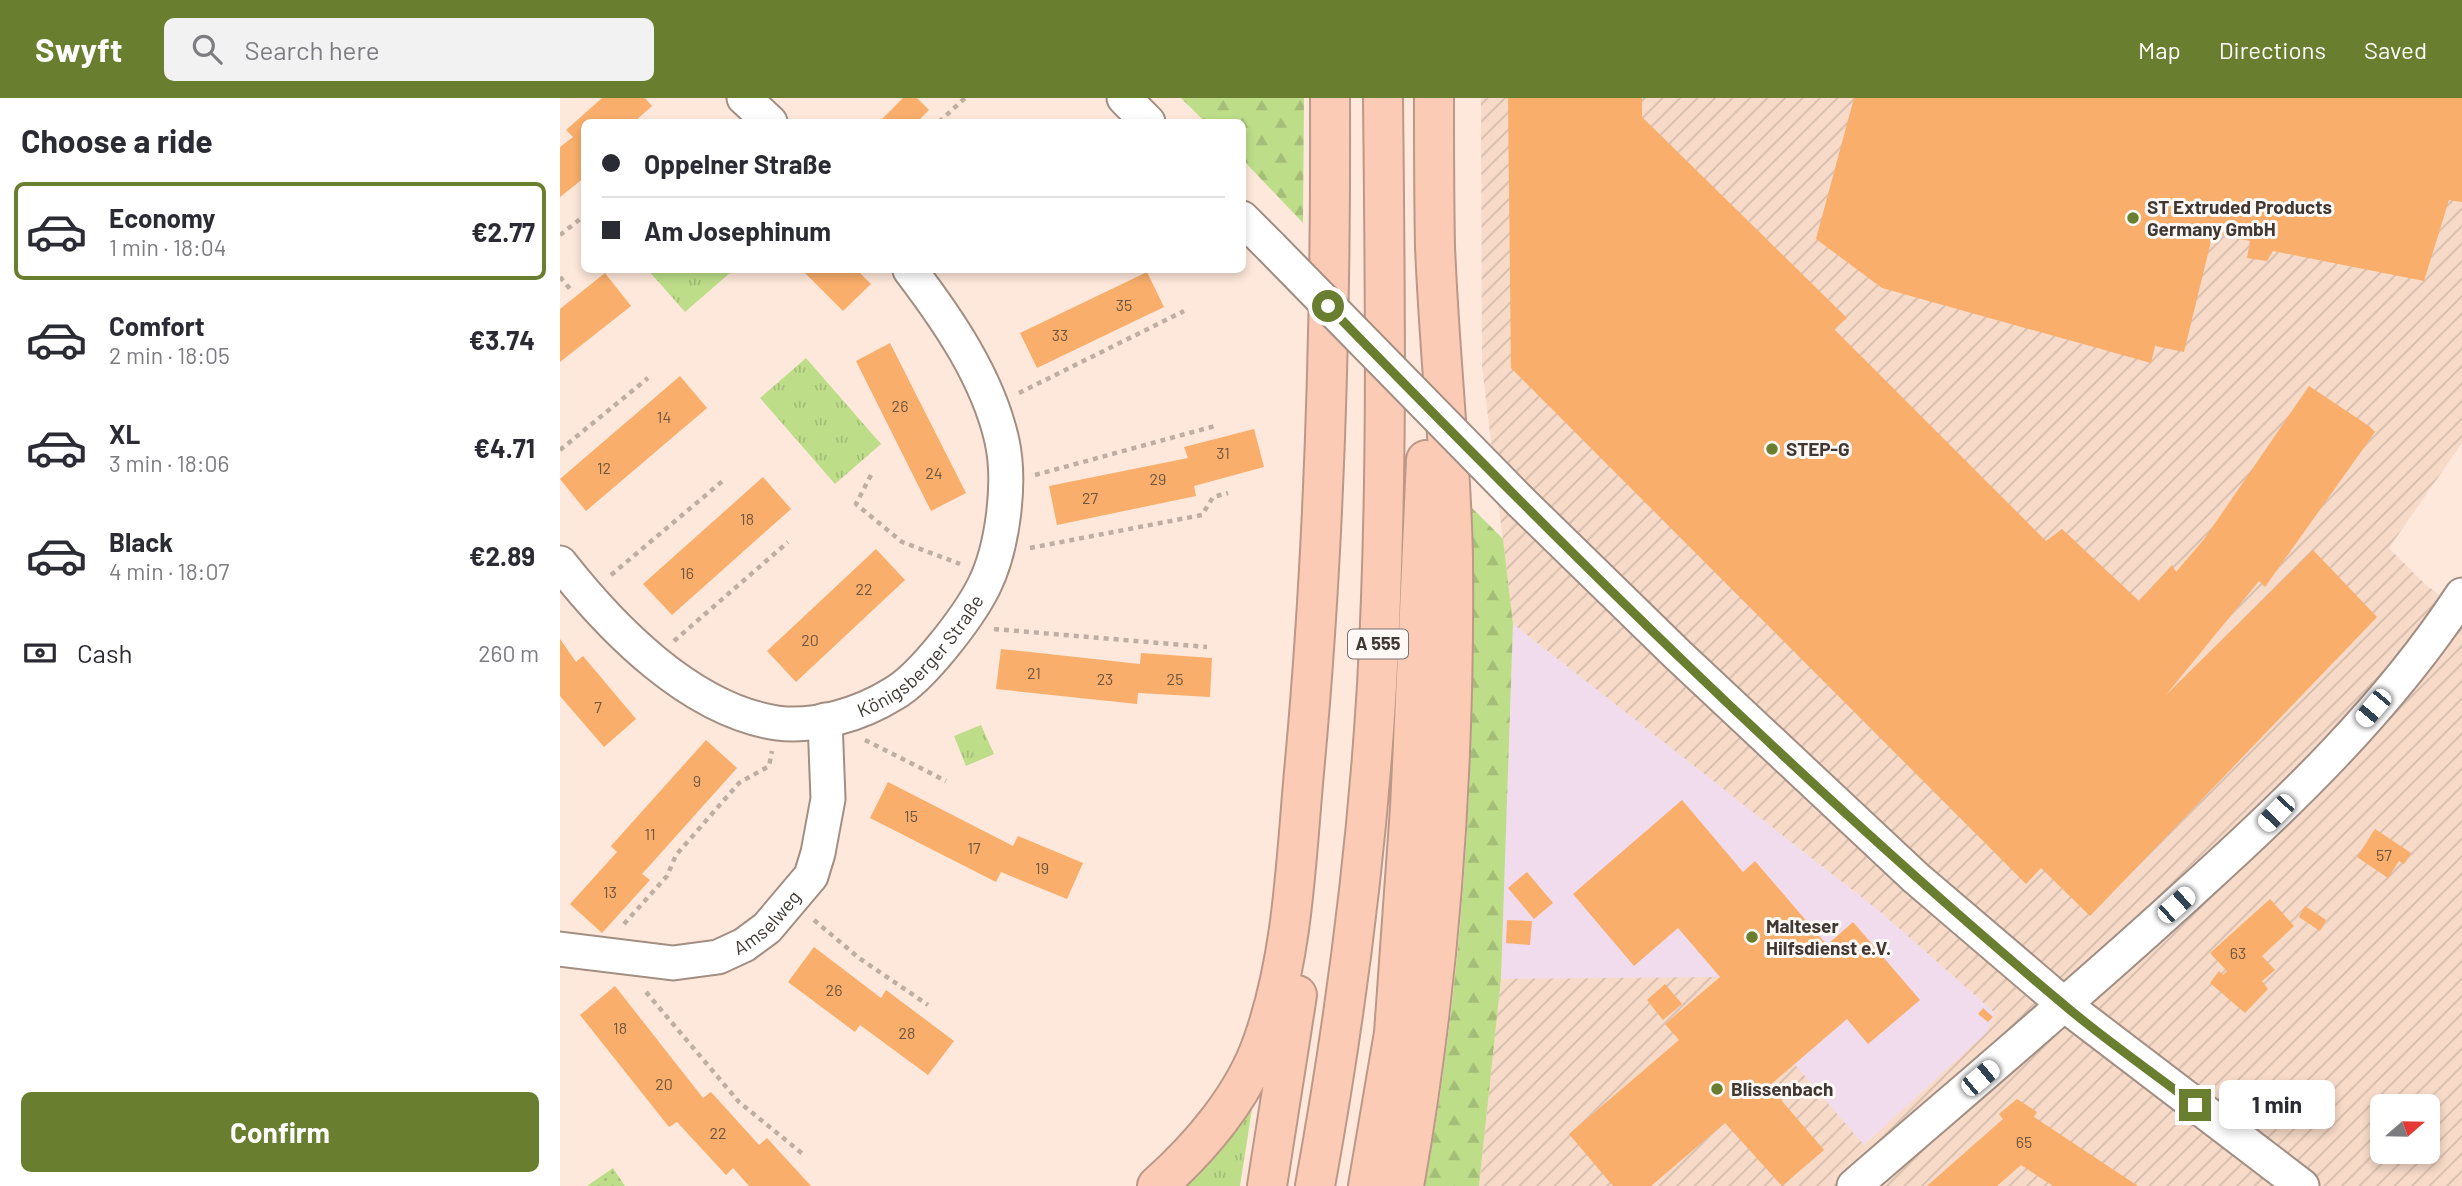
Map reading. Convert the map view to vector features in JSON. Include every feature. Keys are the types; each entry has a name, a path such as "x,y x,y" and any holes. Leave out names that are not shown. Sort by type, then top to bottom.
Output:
{"highway":[{"path":"1157,1186 1205,1138 1243,1084 1263,1043 1278,992 1289,925 1311,692 1331,288 1330,98"},
{"path":"1267,1186 1295,1011 1321,794 1345,360 1350,98"},
{"name":"A 555","path":"1315,1186 1334,1080 1354,931 1377,684 1384,469 1383,98"},
{"name":"A 555","path":"1367,1186 1396,1007 1410,808 1435,245 1434,98"},
{"path":"1404,1186 1416,1117 1440,926 1452,768 1452,556 1435,245"}],"street":[{"path":"744,98 768,119"},
{"path":"1124,98 1145,119"},
{"path":"1246,222 1520,501 1678,655 1916,878 2066,1006 2302,1186"},
{"name":"Königsberger Straße","path":"560,563 586,596 652,660 712,699 778,723 834,718 895,694 962,624 990,569 1007,482 1003,442 992,406 952,329 912,273"},
{"path":"1854,1186 2066,1006 2259,830 2332,756 2438,631 2462,595"},
{"name":"Amselweg","path":"560,949 673,963 718,957 744,945 766,928 811,876 824,827 834,718"}],"path":[{"path":"942,119 965,98"},
{"path":"560,235 581,218"},
{"path":"560,277 571,290"},
{"path":"992,406 1184,312"},
{"path":"560,450 648,378"},
{"path":"1007,482 1215,426"},
{"path":"871,475 856,504 902,542 958,563 990,569 1202,514 1213,497 1228,492"},
{"path":"586,596 726,480"},
{"path":"652,660 788,542"},
{"path":"962,624 1207,647"},
{"path":"834,718 867,742 946,781"},
{"path":"778,723 769,766 739,783 676,855 667,876 609,956 731,1094 804,1155"},
{"path":"792,901 859,958 928,1005"}],"shaded area":[{"path":"1481,98 2462,98 2462,443 2389,548 2425,584 2462,612 2462,1186 1479,1186 1501,979 1720,977 1864,1145 1987,1032 1995,1013 1883,914 1513,624 1482,367"},
{"name":"Malteser Hilfsdienst e.V.","path":"1513,624 1883,914 1995,1013 1988,1032 1864,1145 1794,1065 1501,979"}],"green space":[{"path":"1181,98 1304,98 1303,223 1246,163 1246,119 1202,119"},
{"path":"651,273 730,273 685,312"},
{"path":"806,358 881,444 835,484 760,398"},
{"path":"1468,504 1503,539 1513,624 1501,979 1479,1186 1425,1186 1449,1029 1468,817 1471,667"},
{"path":"981,725 994,754 966,766 954,736"},
{"path":"1254,1096 1240,1186 1181,1186"},
{"path":"613,1168 625,1186 587,1186"}],"building":[{"path":"602,98 645,98 652,106 637,119 581,119 581,180 560,197 560,147 573,137 566,130"},
{"path":"903,98 917,98 929,110 920,119 882,119"},
{"name":"STEP-G","path":"1508,98 1642,98 1642,117 1847,318 1834,329 2046,541 2062,529 2139,601 2172,565 2176,572 2205,538 2309,386 2369,426 2375,432 2265,587 2259,581 2166,695 2313,550 2377,617 2090,916 2041,868 2026,884 1511,368"},
{"name":"ST Extruded Products Germany GmbH","path":"1854,98 2462,98 2462,202 2449,200 2424,281 2273,251 2267,261 2247,258 2250,241 2213,233 2184,352 2155,346 2151,363 1882,288 1816,239"},
{"path":"605,273 631,306 560,362 560,309"},
{"path":"805,273 860,273 871,284 843,311"},
{"path":"1145,273 1147,273 1164,307 1037,368 1020,333"},
{"path":"890,343 966,493 931,511 856,361"},
{"path":"680,376 707,408 586,511 560,479"},
{"path":"1254,429 1264,467 1194,486 1196,496 1057,525 1049,486 1188,458 1184,447"},
{"path":"763,477 791,509 672,615 643,584"},
{"path":"876,549 905,580 796,682 767,651"},
{"path":"560,639 576,662 583,656 636,719 604,747 560,696"},
{"path":"1001,649 1140,664 1141,653 1212,658 1210,697 1138,693 1137,704 996,689"},
{"path":"706,740 737,768 642,874 650,880 602,933 570,904 617,852 611,846"},
{"path":"888,782 1013,846 1018,836 1083,863 1067,899 1001,872 996,882 870,818"},
{"path":"1682,800 1743,872 1755,861 1827,945 1853,922 1920,1000 1868,1044 1847,1019 1769,1086 1824,1150 1782,1186 1725,1123 1651,1186 1613,1186 1569,1134 1679,1040 1665,1024 1720,977 1678,928 1634,966 1573,894"},
{"path":"2375,829 2411,853 2404,864 2399,861 2388,878 2357,857"},
{"path":"1527,872 1553,903 1534,919 1508,888"},
{"path":"2270,899 2294,926 2262,956 2275,970 2262,981 2268,989 2245,1013 2210,983 2219,971 2223,975 2227,971 2210,953"},
{"path":"2305,906 2326,920 2320,931 2299,917"},
{"path":"1507,920 1532,921 1530,945 1506,943"},
{"path":"814,947 881,998 886,990 954,1041 928,1075 860,1025 855,1032 788,982"},
{"path":"1665,984 1682,1004 1663,1020 1647,1000"},
{"path":"615,986 703,1098 711,1092 759,1145 767,1138 811,1186 749,1186 733,1168 726,1175 677,1122 669,1127 580,1015"},
{"path":"1983,1008 1993,1017 1988,1022 1978,1014"},
{"path":"2017,1099 2037,1112 2034,1117 2138,1186 2053,1186 2021,1165 1997,1186 1927,1186 2003,1119 1999,1114"}],"place":[{"name":"ST Extruded Products Germany GmbH","path":"2133,218"},
{"name":"STEP-G","path":"1772,449"},
{"name":"Malteser Hilfsdienst e.V.","path":"1752,937"},
{"name":"Blissenbach","path":"1717,1089"}],"route":[{"path":"1328,306 1520,501 1678,655 1916,878 2066,1006 2195,1105"}]}
